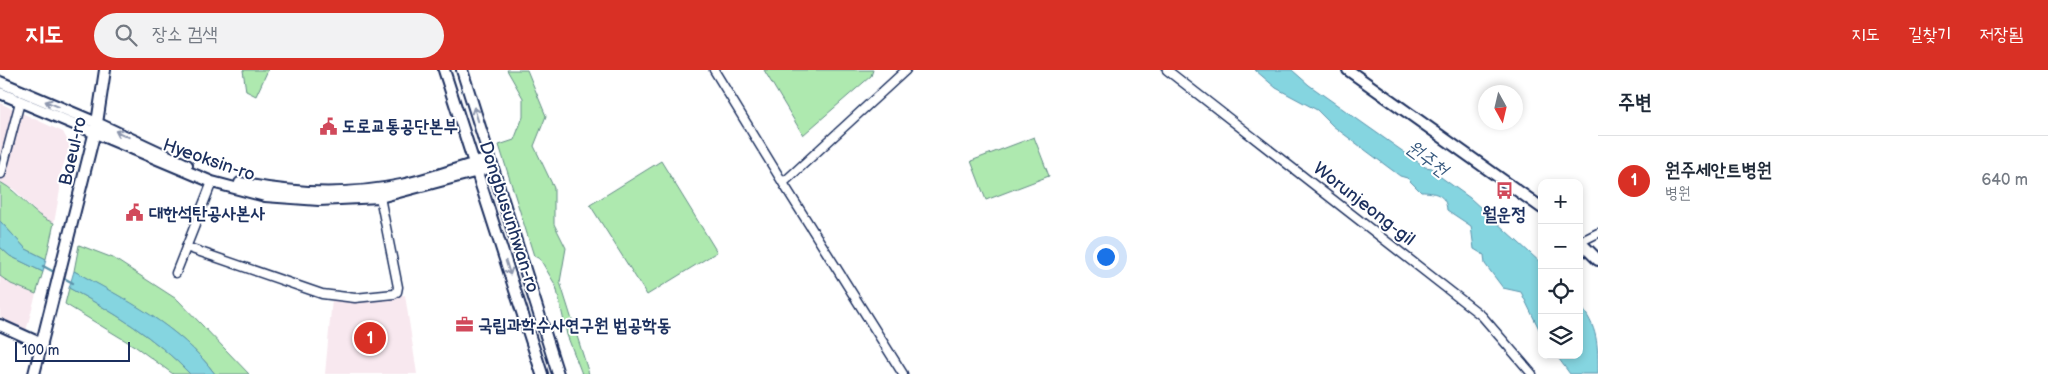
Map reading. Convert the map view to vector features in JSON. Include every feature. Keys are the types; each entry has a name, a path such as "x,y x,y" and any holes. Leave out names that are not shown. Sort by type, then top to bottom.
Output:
{"street":[{"name":"Baeul-ro","path":"42,344 98,123 105,70"},
{"name":"Dongbusunhwan-ro","path":"444,70 542,374"},
{"name":"Dongbusunhwan-ro","path":"462,70 558,374"},
{"path":"714,70 903,374"},
{"path":"783,183 906,70"},
{"name":"Worunjeong-gil","path":"1167,70 1482,316 1532,374"},
{"path":"1348,70 1538,205"},
{"name":"Hyeoksin-ro","path":"0,82 98,123 213,180 266,189 315,193 402,185 476,167"},
{"name":"Hyeoksin-ro","path":"0,92 95,133 213,180 265,196 302,200 380,197 476,167"},
{"path":"1,174 3,154 20,102"},
{"path":"476,167 491,163"},
{"path":"176,273 213,180"},
{"path":"186,247 322,294 355,298 394,294 397,292 398,287 380,197"},
{"path":"1583,240 1598,233"},
{"path":"1583,245 1598,260"},
{"path":"0,325 42,344 34,374"}],"shaded area":[{"path":"0,103 63,132 70,145 60,175 60,190 54,223 42,219 14,189 0,182"},
{"path":"0,276 11,284 36,294 26,331 0,317"},
{"path":"405,295 417,374 325,374 332,299 342,301"}],"green space":[{"path":"243,70 268,70 256,96 246,91"},
{"path":"507,70 527,70 546,116 534,146 554,188 554,224 566,248 560,282 589,374 582,374 567,335 556,286 540,259 534,256 499,145 514,140 523,117 523,98"},
{"path":"764,70 873,70 871,76 803,135"},
{"path":"1034,137 1049,176 986,200 971,161"},
{"path":"661,161 717,252 647,295 590,205"},
{"path":"0,182 15,192 38,214 54,223 46,259 26,249 0,221"},
{"path":"79,245 113,258 178,300 249,374 215,374 201,357 168,328 132,304 74,271"},
{"path":"0,247 10,256 43,272 36,294 11,284 0,276"},
{"path":"69,288 133,326 163,349 190,374 173,374 136,347 65,304"}],"water":[{"path":"1255,70 1292,70 1309,85 1425,167 1432,168 1438,175 1470,198 1538,260 1538,327 1521,292 1503,288 1485,264 1484,255 1474,249 1471,226 1447,210 1442,197 1435,193 1421,192 1407,178 1400,176 1333,126 1317,110 1276,88"},
{"path":"0,221 26,249 46,259 43,272 10,256 0,247"},
{"path":"74,271 132,303 168,328 201,357 215,374 190,374 163,349 133,326 69,288"},
{"path":"1583,309 1590,320 1596,336 1598,374 1570,374 1559,359 1583,359"}],"waterway":[{"path":"43,266 56,273"},
{"path":"60,276 73,283"}],"place":[{"name":"도로교통공단본부","path":"328,126"},
{"name":"월운정","path":"1504,191"},
{"name":"대한석탄공사본사","path":"135,213"},
{"name":"국립과학수사연구원 법공학동","path":"464,325"},
{"name":"원주세안트병원","path":"370,338"}],"water label":[{"name":"원주천","path":"1427,159"}]}
